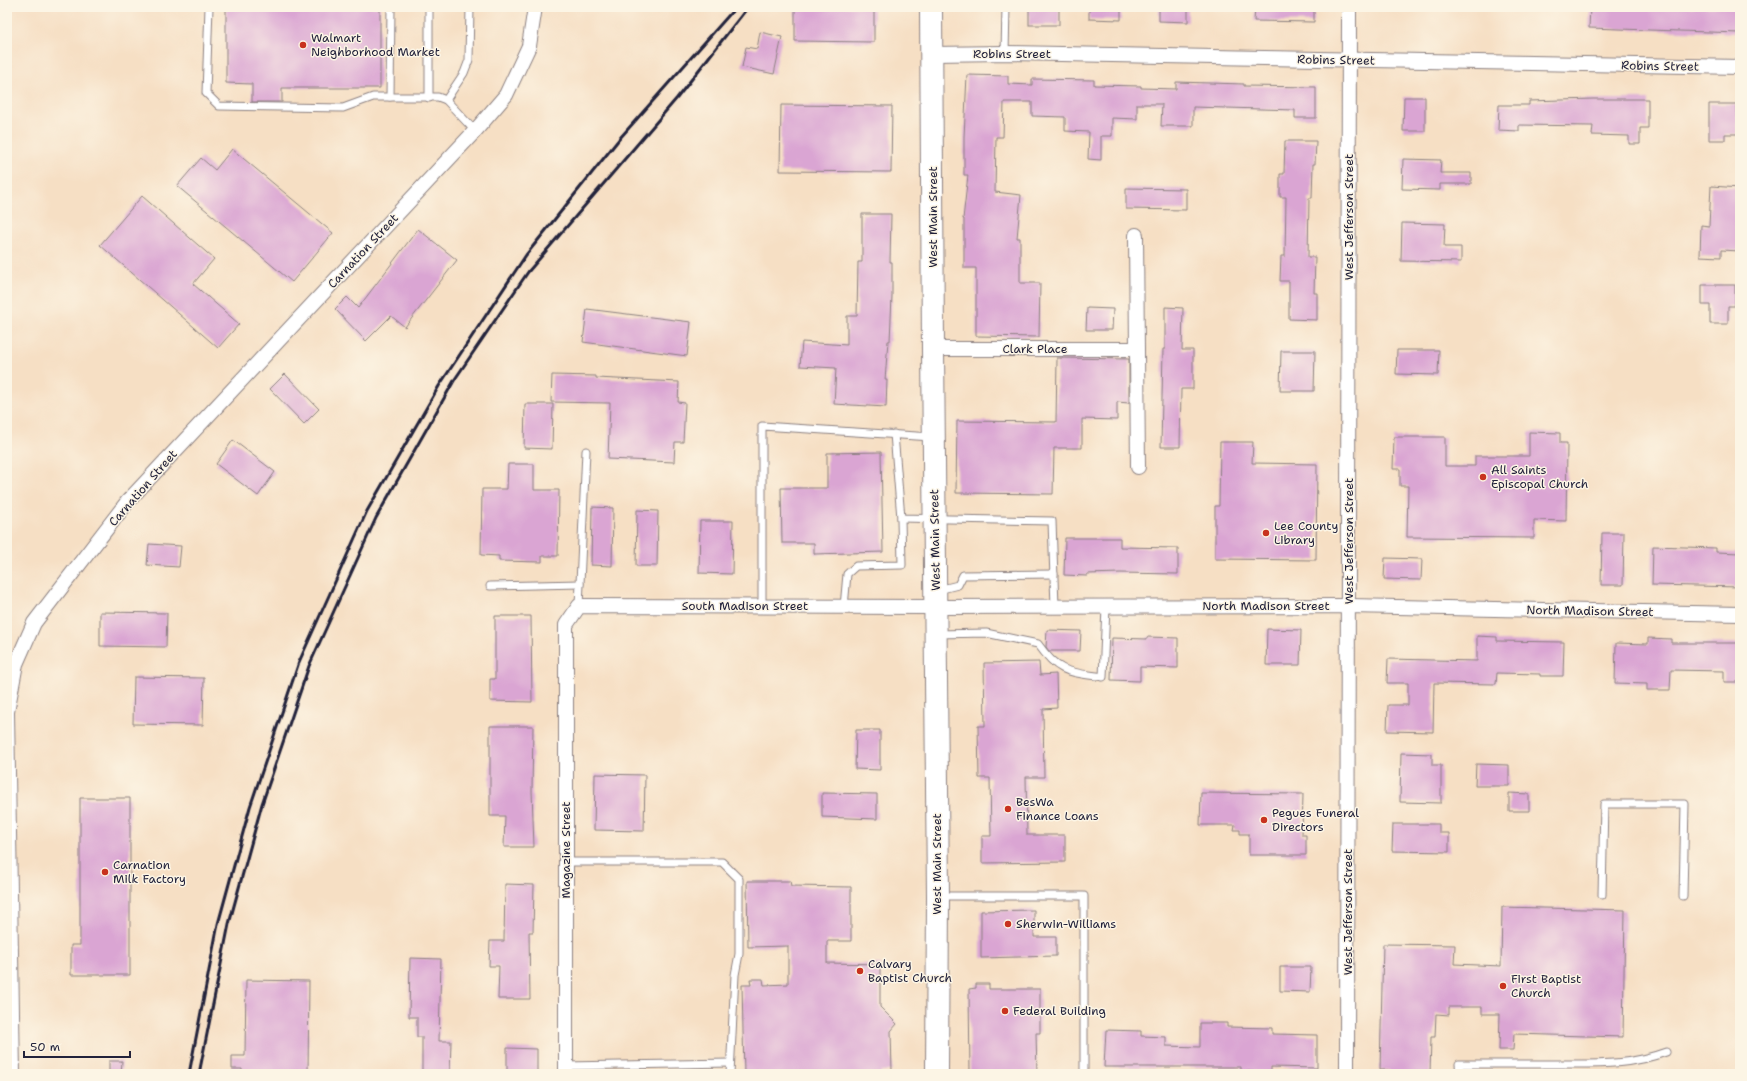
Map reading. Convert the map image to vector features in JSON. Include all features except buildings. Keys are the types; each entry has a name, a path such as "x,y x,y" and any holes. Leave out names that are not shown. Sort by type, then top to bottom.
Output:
{"main road":[{"name":"West Main Street","path":"932,7 932,349 936,599 938,896 937,1074"}],"street":[{"name":"Carnation Street","path":"13,1074 7,712 16,664 34,623 128,501 476,131 506,95 529,46 535,7"},
{"name":"West Jefferson Street","path":"1347,1074 1349,7"},
{"name":"Robins Street","path":"932,54 1005,53 1740,67"},
{"path":"1136,235 1138,467"},
{"name":"Clark Place","path":"932,349 1137,349"},
{"name":"North Madison Street","path":"936,599 1055,607 1349,606 1740,614"},
{"name":"South Madison Street","path":"579,606 844,607 936,599"},
{"name":"Magazine Street","path":"566,1070 566,625 579,606"}],"lane":[{"path":"209,7 206,93 219,106 343,108 374,97 438,97 446,100 476,131"},
{"path":"390,97 391,7"},
{"path":"428,98 429,7"},
{"path":"446,100 464,73 469,60 470,7"},
{"path":"1005,53 1006,7"},
{"path":"762,607 762,426 934,437"},
{"path":"844,607 847,574 856,566 902,565 901,518 894,434"},
{"path":"579,606 586,451"},
{"path":"901,518 1052,521 1055,607"},
{"path":"936,599 958,585 963,576 1054,574"},
{"path":"490,586 580,584"},
{"path":"936,634 986,633 1038,644 1050,661 1069,672 1103,677 1106,607"},
{"path":"1602,896 1604,804 1685,804 1683,896"},
{"path":"566,862 722,862 739,879 739,954 735,975 730,1074"},
{"path":"938,896 1084,896 1084,1074"},
{"path":"1460,1074 1460,1064 1621,1063 1649,1058 1666,1052"},
{"path":"566,1070 730,1062"}],"railway":[{"path":"189,1074 218,924 250,807 299,662 367,511 439,386 526,255 620,138 736,7"},
{"path":"199,1074 229,924 262,804 309,666 376,518 455,379 528,272 677,98 748,7"}],"place":[{"name":"Walmart Neighborhood Market","path":"303,45"},
{"name":"All Saints Episcopal Church","path":"1483,477"},
{"name":"Lee County Library","path":"1266,533"},
{"name":"BesWa Finance Loans","path":"1008,809"},
{"name":"Pegues Funeral Directors","path":"1264,820"},
{"name":"Carnation Milk Factory","path":"105,872"},
{"name":"Sherwin-Williams","path":"1008,924"},
{"name":"Calvary Baptist Church","path":"860,971"},
{"name":"First Baptist Church","path":"1503,986"},
{"name":"Federal Building","path":"1005,1011"}]}
